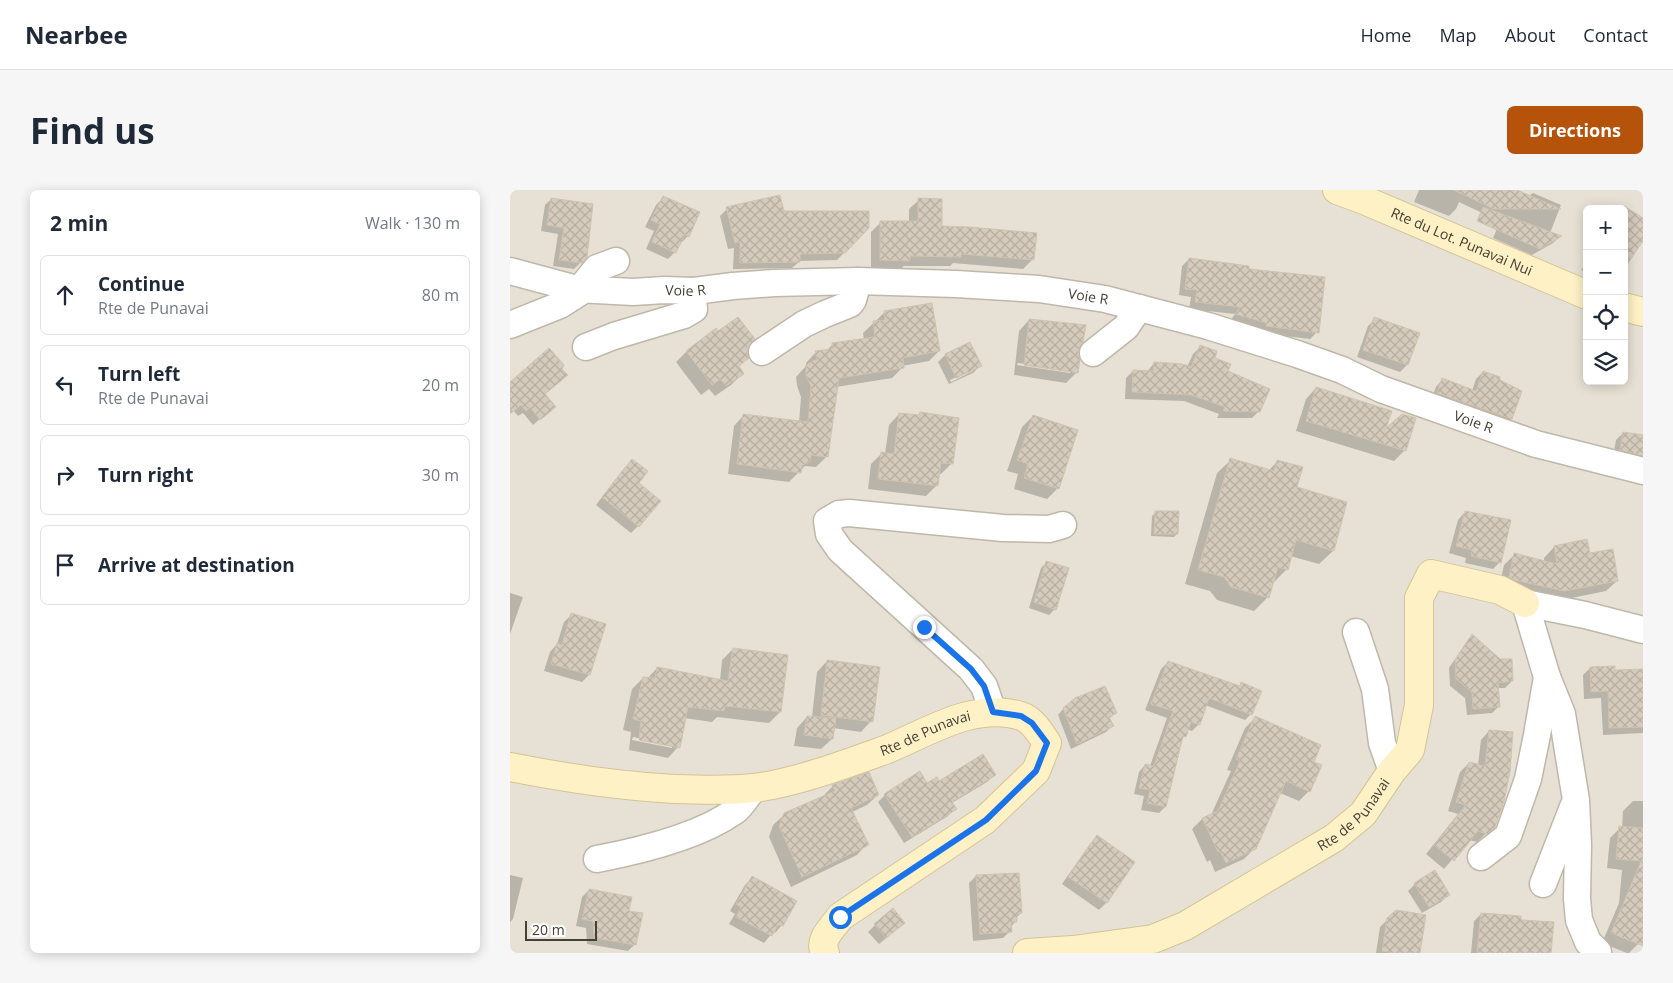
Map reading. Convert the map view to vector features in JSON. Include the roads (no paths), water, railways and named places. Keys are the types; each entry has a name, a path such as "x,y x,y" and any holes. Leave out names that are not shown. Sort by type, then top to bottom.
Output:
{"main road":[{"name":"Rte du Lot. Punavai Nui","path":"1337,190 1583,293"},
{"path":"1628,308 1643,312"},
{"name":"Rte de Punavai","path":"1027,953 1073,950 1153,939 1185,926 1334,838 1362,814 1392,771 1410,750 1420,705 1419,598 1431,574 1500,590 1525,603"},
{"name":"Rte de Punavai","path":"510,767 574,780 628,786 703,790 754,788 802,778 875,753 959,718 993,712 1021,716 1032,723 1047,743 1036,771 986,820 840,917 824,939 823,948 825,953"}],"street":[{"path":"510,326 560,304 583,289 597,268 616,261"},
{"name":"Voie R","path":"510,271 583,289 633,292 692,290 774,283 858,281 1038,289 1105,299 1208,326 1297,354 1342,370 1381,389 1536,444 1643,471"},
{"path":"762,352 804,324 850,304 854,300 858,281"},
{"path":"586,347 614,336 684,315 694,308 692,290"},
{"path":"1093,353 1126,327 1139,308"},
{"path":"993,712 984,686 971,669 840,550 829,534 827,521 839,514 849,512 1003,528 1049,529 1064,525"},
{"path":"1598,952 1588,942 1580,920 1578,906 1576,800 1562,714 1546,677 1525,603 1585,615 1643,630"},
{"path":"1356,632 1375,689 1382,743 1392,771"},
{"path":"1481,857 1508,836 1528,779 1546,677"},
{"path":"597,859 657,845 716,822 736,810 754,788"},
{"path":"1543,884 1576,800"}]}
